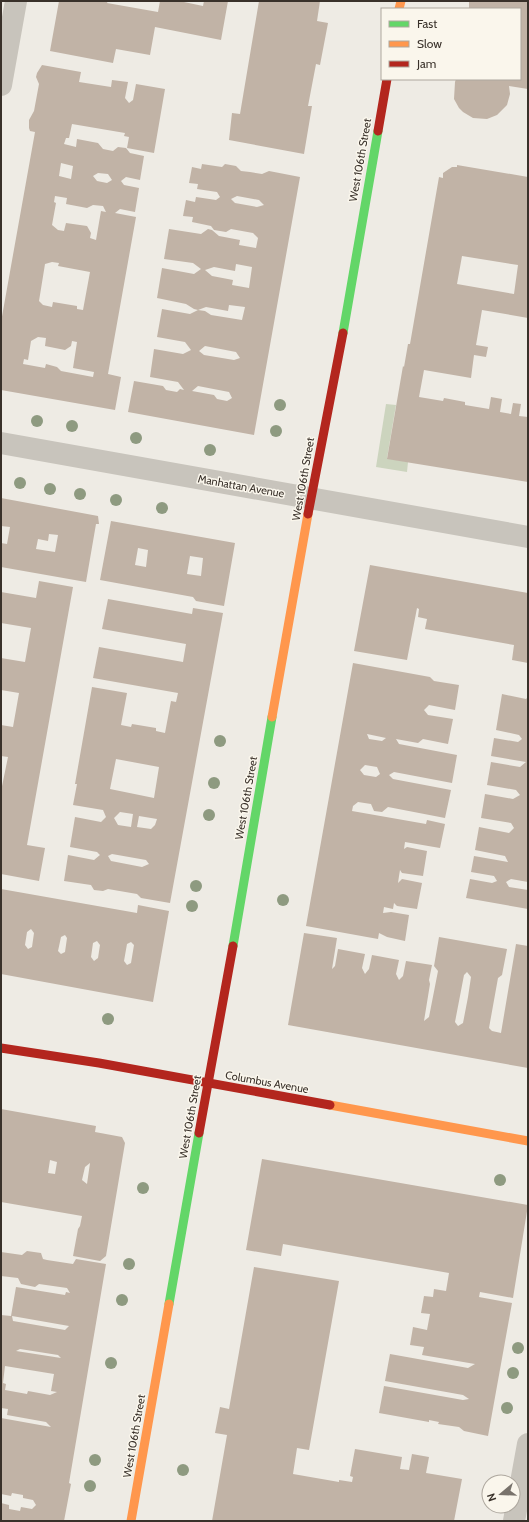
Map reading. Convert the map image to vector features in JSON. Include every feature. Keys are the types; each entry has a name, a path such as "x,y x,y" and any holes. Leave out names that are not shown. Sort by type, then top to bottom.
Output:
{"main road":[{"name":"West 106th Street","path":"131,1521 208,1083 224,1001 262,774 311,499 341,344 387,80"},
{"name":"Columbus Avenue","path":"1,1048 208,1083 528,1141"}],"street":[{"path":"1,85 16,1"},
{"name":"Manhattan Avenue","path":"1,443 528,538"},
{"path":"514,1521 528,1444"}],"green space":[{"path":"386,404 396,405 387,458 408,462 407,472 376,467"}],"building":[{"path":"59,1 108,1 107,3 158,12 160,1 184,1 203,6 204,1 228,1 221,40 155,27 150,55 116,49 113,63 50,51"},
{"path":"259,1 320,1 317,21 328,23 320,65 316,64 308,106 312,106 304,154 229,140 232,113 240,114"},
{"path":"469,1 528,1 528,89 509,86 510,94 507,105 497,115 487,119 473,118 459,108 454,99 455,82 456,80 521,80 521,8 469,8"},
{"path":"42,65 81,72 79,82 111,87 112,80 128,82 125,98 129,103 133,100 136,84 165,89 154,153 127,148 129,137 124,136 125,133 72,124 69,138 66,138 64,144 76,147 77,139 98,143 103,149 113,151 118,147 126,148 130,153 144,156 140,180 126,177 121,181 124,185 139,188 135,212 120,209 115,213 136,217 108,374 121,377 115,410 1,390 1,322 35,132 30,131 29,120 34,111 39,84 36,77","holes":["61,163 73,166 71,179 59,176","98,173 108,174 112,180 107,183 97,181 93,176","55,196 67,198 66,204 87,208 93,205 103,206 106,212 101,211 96,240 90,238 91,233 87,226 66,223 64,231 58,230 52,225 56,203 54,202","52,262 59,263 58,266 90,272 83,310 77,309 77,306 53,302 52,307 43,305 39,301 45,264","38,337 46,338 45,346 65,350 71,346 72,341 77,342 73,368 94,372 93,377 61,371 57,367 46,364 45,368 23,364 24,359 28,360 31,341"]},
{"path":"202,164 222,167 225,164 236,166 241,171 262,174 269,171 300,177 254,435 128,412 134,381 163,386 166,390 177,392 180,389 184,390 178,382 150,377 154,349 183,354 191,350 185,342 157,337 162,309 190,314 198,310 186,304 157,298 162,268 194,274 201,269 193,263 164,259 169,229 201,234 208,229 212,230 219,236 240,240 239,245 256,248 258,238 253,233 231,229 226,232 214,230 211,226 192,222 193,217 183,216 186,200 195,202 196,197 216,200 220,197 217,192 197,189 198,184 189,183 192,167 201,169","holes":["237,196 259,200 264,205 257,207 235,203 231,199","236,264 252,267 249,288 232,285 233,280 212,276 205,270 214,267 235,271","229,305 245,307 242,320 211,315 205,311 198,310 206,307 228,311","205,346 236,352 240,358 234,360 204,355 199,351","198,386 229,392 232,398 227,401 217,399 214,395 192,391"]},
{"path":"457,165 528,177 528,318 482,310 476,345 488,347 486,357 474,355 471,378 424,370 419,397 443,401 444,398 465,402 465,405 489,409 491,397 502,399 500,412 511,414 513,403 521,404 519,416 528,417 528,482 387,459 403,366 404,367 408,344 410,344 439,177 443,178 443,173 452,167 457,167","holes":["462,256 518,265 514,294 457,284"]},
{"path":"1,498 98,516 99,524 96,524 86,582 1,567 1,543 7,544 10,527 1,526","holes":["49,534 58,535 55,552 36,549 38,539 48,541"]},
{"path":"111,521 235,543 224,606 196,601 193,597 100,580","holes":["138,548 148,550 146,567 135,565","190,556 203,558 201,576 187,574"]},
{"path":"370,565 528,593 528,663 512,660 514,645 425,629 427,619 418,617 419,609 417,608 407,660 354,651"},
{"path":"39,581 73,587 27,845 45,848 39,881 1,874 1,791 8,757 1,756 1,725 13,727 19,693 1,690 1,658 25,662 31,628 1,623 1,592 36,598"},
{"path":"108,599 192,614 193,608 223,613 170,903 141,898 137,894 108,889 103,891 94,890 91,885 64,881 68,855 94,860 100,855 97,852 70,847 75,817 101,822 106,817 103,810 73,805 77,784 75,784 92,687 127,693 121,725 131,727 132,724 156,728 156,731 165,733 171,701 176,702 178,693 93,678 99,647 183,662 186,644 102,629","holes":["116,759 159,767 154,798 110,789","120,812 133,814 131,827 118,825 114,818","139,816 157,819 155,825 151,829 137,827","112,854 146,860 149,864 142,867 111,861 108,856"]},
{"path":"353,663 430,677 434,681 459,685 455,710 429,705 424,710 428,715 453,719 448,744 423,739 418,743 396,739 399,744 457,755 452,783 394,772 389,775 393,779 451,790 445,818 388,807 382,812 374,811 371,804 358,802 353,806 352,811 426,824 427,820 445,824 440,848 405,842 404,849 407,847 427,851 423,876 402,873 400,870 398,883 402,879 422,883 417,909 397,906 394,903 393,909 384,907 383,913 391,912 409,915 405,941 387,937 379,933 378,939 306,926","holes":["367,734 386,738 382,741 369,739","365,765 377,767 380,774 376,777 364,775 360,770"]},
{"path":"502,694 526,699 528,697 528,882 511,879 506,882 509,887 528,890 528,909 466,898 470,879 492,883 497,881 494,876 471,872 474,856 508,862 505,856 475,850 479,827 509,833 514,828 511,823 481,818 485,794 513,799 520,795 516,790 487,785 491,762 520,767 526,762 491,756 494,738 518,742 522,739 519,735 496,730"},
{"path":"1,889 137,913 138,905 169,911 153,1002 1,974","holes":["31,929 34,933 32,947 28,949 25,945 27,932","65,935 67,938 65,952 61,954 58,951 61,937","97,941 100,945 98,958 94,961 91,957 93,943","131,942 134,945 131,963 127,965 124,961 127,944"]},
{"path":"304,933 337,938 332,969 335,966 338,949 365,954 362,968 365,974 369,969 372,955 399,960 396,974 399,980 403,976 406,961 432,965 424,1021 429,1017 438,971 434,966 439,937 507,949 502,975 498,978 489,1028 492,1031 501,1033 516,944 528,946 528,1068 288,1025","holes":["467,972 471,977 463,1023 458,1026 455,1022 464,975"]},
{"path":"1,1109 96,1126 95,1132 122,1137 125,1143 106,1256 100,1261 73,1256 82,1216 1,1202","holes":["50,1160 57,1162 55,1174 48,1173","90,1163 87,1184 82,1180 85,1167"]},
{"path":"262,1159 528,1205 513,1298 480,1292 479,1297 512,1303 488,1436 464,1431 459,1427 438,1424 439,1422 429,1420 429,1422 379,1413 384,1386 463,1400 469,1399 463,1395 385,1381 390,1354 468,1368 475,1364 422,1355 424,1347 410,1345 413,1327 427,1330 430,1314 421,1313 424,1296 433,1297 434,1289 446,1291 449,1273 283,1244 281,1256 246,1250"},
{"path":"27,1251 41,1253 43,1259 47,1260 73,1264 76,1259 106,1264 64,1521 1,1521 1,1503 9,1505 9,1509 20,1511 21,1507 32,1509 36,1505 33,1500 23,1498 23,1495 12,1493 11,1496 1,1494 1,1418 51,1427 46,1422 7,1415 8,1409 1,1408 1,1315 11,1316 16,1287 65,1295 66,1292 70,1293 67,1288 39,1284 35,1287 21,1284 18,1278 1,1276 1,1252 22,1255","holes":["12,1316 69,1326 65,1330 13,1321","20,1349 58,1355 61,1358 16,1351","5,1366 54,1374 51,1391 57,1392 50,1395 28,1391 27,1394 5,1390 6,1384 3,1383"]},
{"path":"254,1267 339,1281 309,1450 297,1448 293,1474 339,1482 339,1480 352,1482 353,1477 350,1476 355,1449 402,1457 400,1469 409,1470 412,1454 429,1457 426,1473 462,1479 454,1521 212,1521 227,1435 215,1433 220,1407 229,1409"}],"traffic: fast":[{"path":"343,333 378,131"},
{"path":"233,946 272,717"},
{"path":"169,1304 199,1133"}],"traffic: slow":[{"path":"399,8 401,1"},
{"path":"272,717 308,514"},
{"path":"330,1105 528,1141"},
{"path":"131,1521 169,1304"}],"traffic: jam":[{"path":"378,131 387,80"},
{"path":"308,514 343,333"},
{"path":"199,1133 233,946"},
{"path":"1,1048 99,1063 330,1105"}]}
